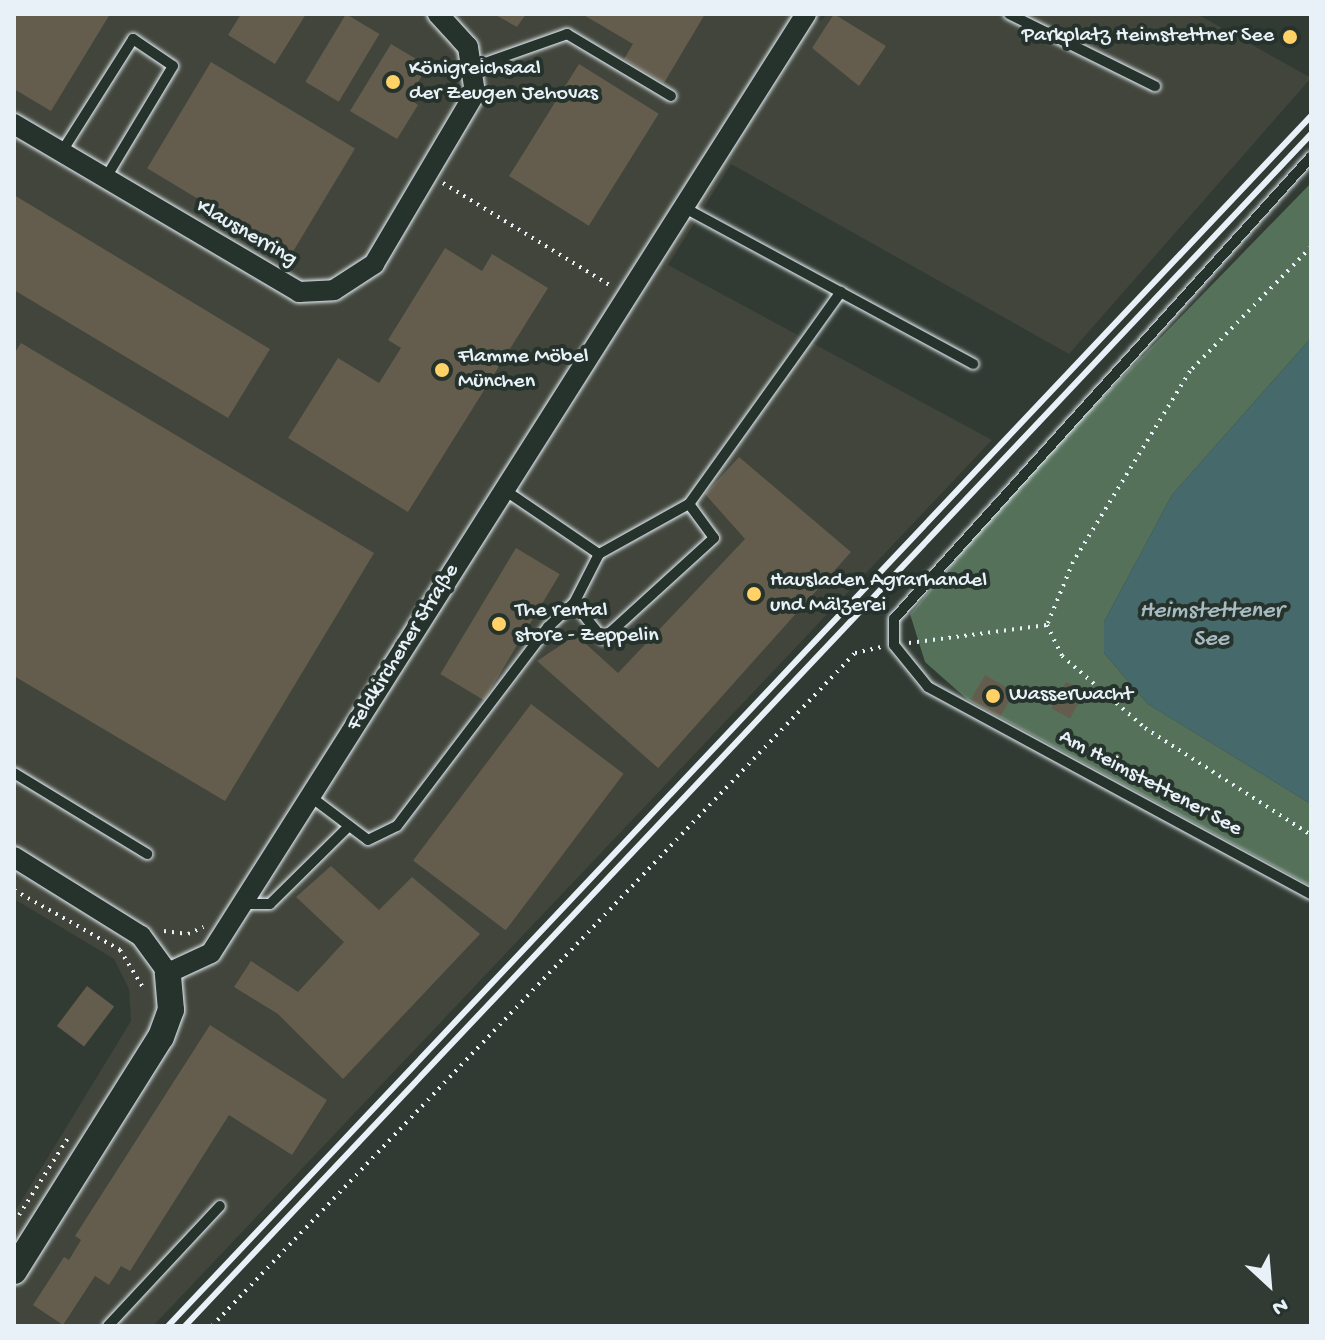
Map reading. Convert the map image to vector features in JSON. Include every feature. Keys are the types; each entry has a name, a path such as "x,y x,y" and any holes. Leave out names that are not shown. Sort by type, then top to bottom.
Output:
{"street":[{"path":"438,14 456,28 474,67"},
{"name":"Feldkirchener Straße","path":"168,973 211,953 245,904 503,489 618,290 681,206 806,14"},
{"name":"Klausnerring","path":"14,124 299,292 334,290 374,264 475,93 474,67"},
{"path":"14,857 114,916 152,945 168,973 171,1010 161,1037 14,1271"}],"lane":[{"path":"1009,14 1155,86"},
{"path":"474,67 567,34 671,96"},
{"path":"61,153 133,39 173,66 105,179"},
{"path":"894,645 894,619 1311,157"},
{"path":"681,206 973,364"},
{"path":"311,797 368,840 397,826 548,627 574,603 599,554 689,504 841,292"},
{"path":"503,489 599,554"},
{"path":"574,603 603,639 714,538 689,504"},
{"name":"Am Heimstettener See","path":"894,645 928,687 1311,894"},
{"path":"14,773 147,854"},
{"path":"245,904 270,904 349,826"},
{"path":"108,1326 220,1206"}],"path":[{"path":"428,173 618,290"},
{"path":"1311,247 1190,371 1073,562 1047,625 1062,656 1145,728 1311,835"},
{"path":"618,290 620,272"},
{"path":"603,299 618,290"},
{"path":"212,1326 855,653 1047,625"},
{"path":"14,890 130,960 146,1001"},
{"path":"101,940 114,916"},
{"path":"156,924 170,936 188,934 212,917"},
{"path":"14,1224 80,1121"}],"shaded area":[{"path":"14,14 802,14 821,21 827,14 1197,14 1311,78 1069,354 731,164 668,265 992,440 153,1326 14,1326 14,1213 131,1021 129,989 114,959 14,899"}],"green space":[{"path":"1311,183 1311,338 1172,495 1104,622 1104,653 1148,704 1311,804 1311,886 968,700 925,662 910,614 1025,477"}],"water":[{"name":"Heimstettener See","path":"1311,338 1311,804 1148,704 1104,653 1104,622 1172,495"}],"building":[{"path":"14,14 110,14 51,111 14,89"},
{"path":"241,14 306,14 275,64 228,35"},
{"path":"346,14 379,34 339,102 305,82"},
{"path":"494,14 526,14 517,27"},
{"path":"582,14 705,14 664,83 624,59 633,44"},
{"path":"834,14 886,46 859,86 812,48"},
{"name":"Königreichsaal der Zeugen Jehovas","path":"391,44 428,66 408,98 418,105 397,139 350,111"},
{"path":"211,62 355,149 291,255 147,168"},
{"path":"579,64 659,114 589,226 509,176"},
{"path":"14,195 270,349 228,418 14,290"},
{"name":"Flamme Möbel München","path":"445,248 482,271 492,254 548,288 408,512 288,438 338,358 379,383 401,348 388,340"},
{"path":"21,343 374,553 225,801 14,676 14,354"},
{"name":"Hausladen Agrarhandel und Mälzerei","path":"739,457 851,552 658,768 537,661 576,635 618,673 745,539 705,494"},
{"name":"The rental store - Zeppelin","path":"516,548 560,574 484,700 440,674"},
{"name":"Wasserwacht","path":"985,675 1014,692 1000,717 970,700"},
{"path":"1066,682 1084,692 1070,718 1051,708"},
{"path":"531,704 624,774 506,930 413,861"},
{"path":"331,866 379,910 412,877 480,934 343,1079 278,1014 234,987 251,961 298,992 344,942 296,897"},
{"path":"87,986 114,1006 84,1046 57,1026"},
{"path":"210,1025 327,1100 292,1155 229,1115 130,1271 121,1266 109,1285 95,1276 63,1325 33,1305 64,1257 69,1260 81,1240 75,1236"}],"railway":[{"path":"168,1326 1311,116"},
{"path":"185,1326 1311,134"}],"place":[{"name":"Parkplatz Heimstettner See","path":"1290,37"},
{"name":"Königreichsaal der Zeugen Jehovas","path":"393,82"},
{"name":"Flamme Möbel München","path":"442,370"},
{"name":"Hausladen Agrarhandel und Mälzerei","path":"754,594"},
{"name":"The rental store - Zeppelin","path":"499,624"},
{"name":"Wasserwacht","path":"993,696"}]}
